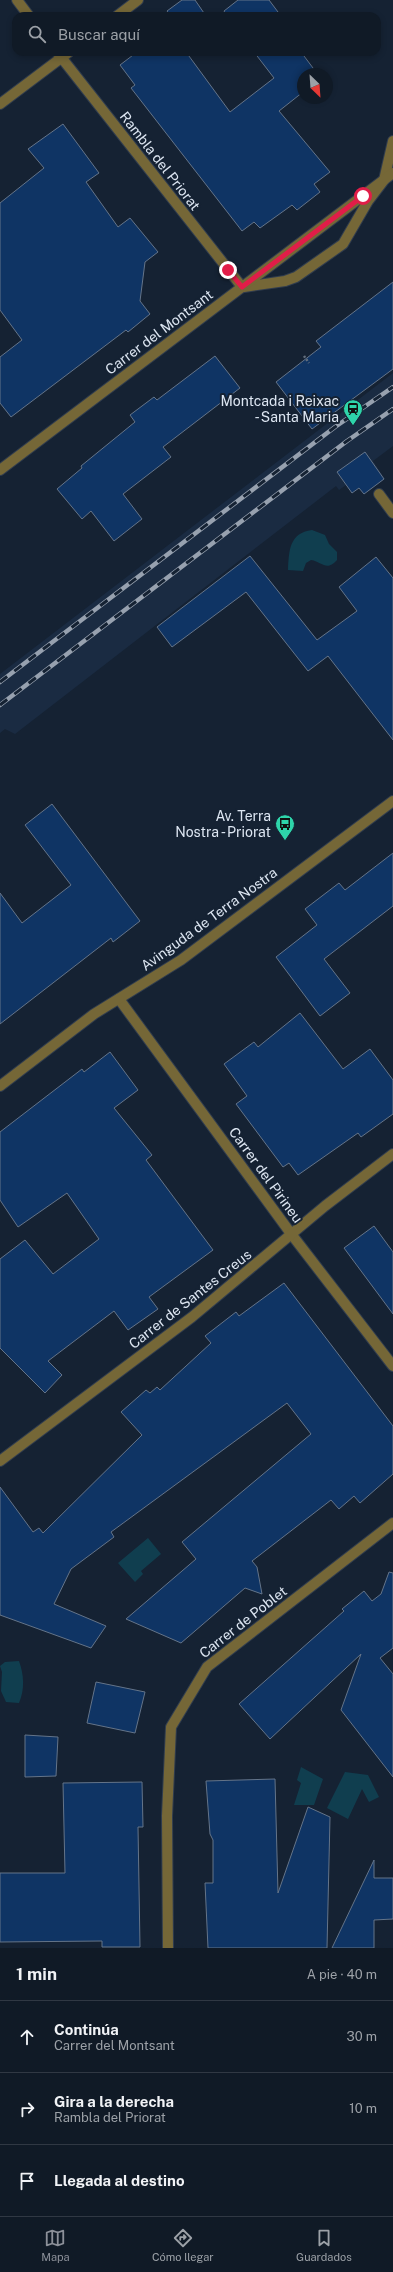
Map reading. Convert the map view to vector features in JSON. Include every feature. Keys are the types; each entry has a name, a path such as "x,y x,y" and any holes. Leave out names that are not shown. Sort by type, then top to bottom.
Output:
{"street":[{"path":"17,0 26,12"},
{"path":"122,12 138,0"},
{"path":"0,104 60,56"},
{"name":"Rambla del Priorat","path":"64,56 242,287"},
{"path":"242,287 283,281 296,277 343,244 368,201 384,180 393,141"},
{"name":"Carrer del Montsant","path":"0,470 393,173"},
{"path":"379,494 393,513"},
{"name":"Avinguda de Terra Nostra","path":"0,1086 94,1014 181,960 393,801"},
{"name":"Carrer del Pirineu","path":"119,999 292,1235 393,1366"},
{"name":"Carrer de Santes Creus","path":"0,1461 192,1317 325,1206 393,1154"},
{"name":"Carrer de Poblet","path":"168,1948 167,1816 171,1727 207,1667 393,1523"}],"path":[{"path":"304,356 309,363"}],"shaded area":[{"path":"393,373 393,446 373,461 385,479 364,494 359,488 352,493 346,485 339,490 336,486 15,734 5,729 0,733 0,674"},
{"path":"312,530 325,535 329,544 337,552 337,560 333,564 327,566 311,560 306,563 303,571 288,570 290,550 295,539 304,532"},
{"path":"148,1538 161,1554 141,1571 143,1574 135,1582 118,1563"},
{"path":"19,1661 23,1682 21,1698 19,1703 6,1702 1,1691 2,1672 0,1666 5,1662"},
{"path":"301,1767 323,1779 314,1805 294,1805 301,1783 297,1780"},
{"path":"345,1772 368,1775 379,1797 369,1802 362,1789 348,1819 327,1808"}],"building":[{"path":"182,0 195,0 203,12 168,12 167,11"},
{"path":"238,0 269,0 278,12 225,12"},
{"path":"132,56 189,56 230,112 274,78 257,56 304,56 313,68 297,68 297,97 279,111 330,172 314,184 320,192 297,210 292,205 260,228 254,222 242,231 131,88 135,85 120,65"},
{"path":"63,124 99,173 86,182 118,227 130,218 158,252 145,262 140,301 150,314 128,332 126,330 11,417 0,403 0,357 22,340 0,310 0,203 44,168 28,149"},
{"path":"393,282 393,369 312,429 276,382 321,347 316,341"},
{"path":"215,356 240,388 163,447 171,457 123,494 142,519 114,541 91,511 82,519 57,489 82,468 81,466 135,422 130,415 154,397 157,400"},
{"path":"365,452 384,479 364,494 359,488 352,493 337,472"},
{"path":"250,556 317,640 357,611 339,587 376,557 393,578 393,740 328,656 308,671 246,592 172,647 157,627"},
{"path":"52,804 140,921 113,942 111,938 0,1024 0,893 22,923 71,885 25,825"},
{"path":"393,853 393,906 324,959 350,993 320,1016 276,957 317,925 305,909 339,883 345,890"},
{"path":"300,1013 343,1069 370,1049 393,1080 393,1114 361,1137 358,1133 298,1175 289,1163 283,1167 236,1104 247,1096 224,1064 254,1042 258,1047"},
{"path":"110,1052 138,1090 114,1108 152,1155 146,1160 213,1250 149,1297 158,1309 128,1330 114,1311 48,1361 62,1375 45,1393 0,1348 0,1259 25,1240 53,1274 99,1239 67,1193 18,1227 0,1200 0,1132 82,1069 84,1072"},
{"path":"374,1226 393,1252 393,1314 344,1248"},
{"path":"284,1283 393,1426 393,1474 360,1503 354,1496 339,1509 331,1500 252,1561 257,1567 262,1594 245,1588 181,1643 126,1619 196,1559 182,1542 311,1434 287,1403 111,1532 114,1537 71,1569 54,1604 106,1626 91,1648 0,1615 0,1487 33,1532 39,1528 43,1533 142,1435 121,1412 146,1390 150,1393 157,1387 160,1390 211,1343 205,1336 236,1312 239,1316"},
{"path":"389,1572 393,1573 393,1648 380,1658 393,1674 393,1777 341,1710 361,1654 270,1739 239,1704 344,1611 342,1609 364,1591 372,1601 381,1594"},
{"path":"96,1682 145,1692 135,1733 87,1723"},
{"path":"25,1735 58,1737 56,1776 25,1777"},
{"path":"275,1779 278,1893 308,1807 330,1817 327,1948 208,1948 205,1883 213,1883 213,1840 210,1834 206,1781"},
{"path":"142,1782 143,1827 138,1827 140,1947 102,1947 102,1941 0,1942 0,1873 65,1873 63,1783"},
{"path":"374,1860 374,1878 393,1878 393,1919 374,1920 374,1948 332,1948"}],"railway":[{"path":"0,682 335,427 393,387"},
{"path":"0,705 347,441 393,409"}],"place":[{"name":"Montcada i Reixac - Santa Maria","path":"353,426"},
{"name":"Av. Terra Nostra - Priorat","path":"285,841"}],"route":[{"path":"228,270 242,287 363,196"}]}
